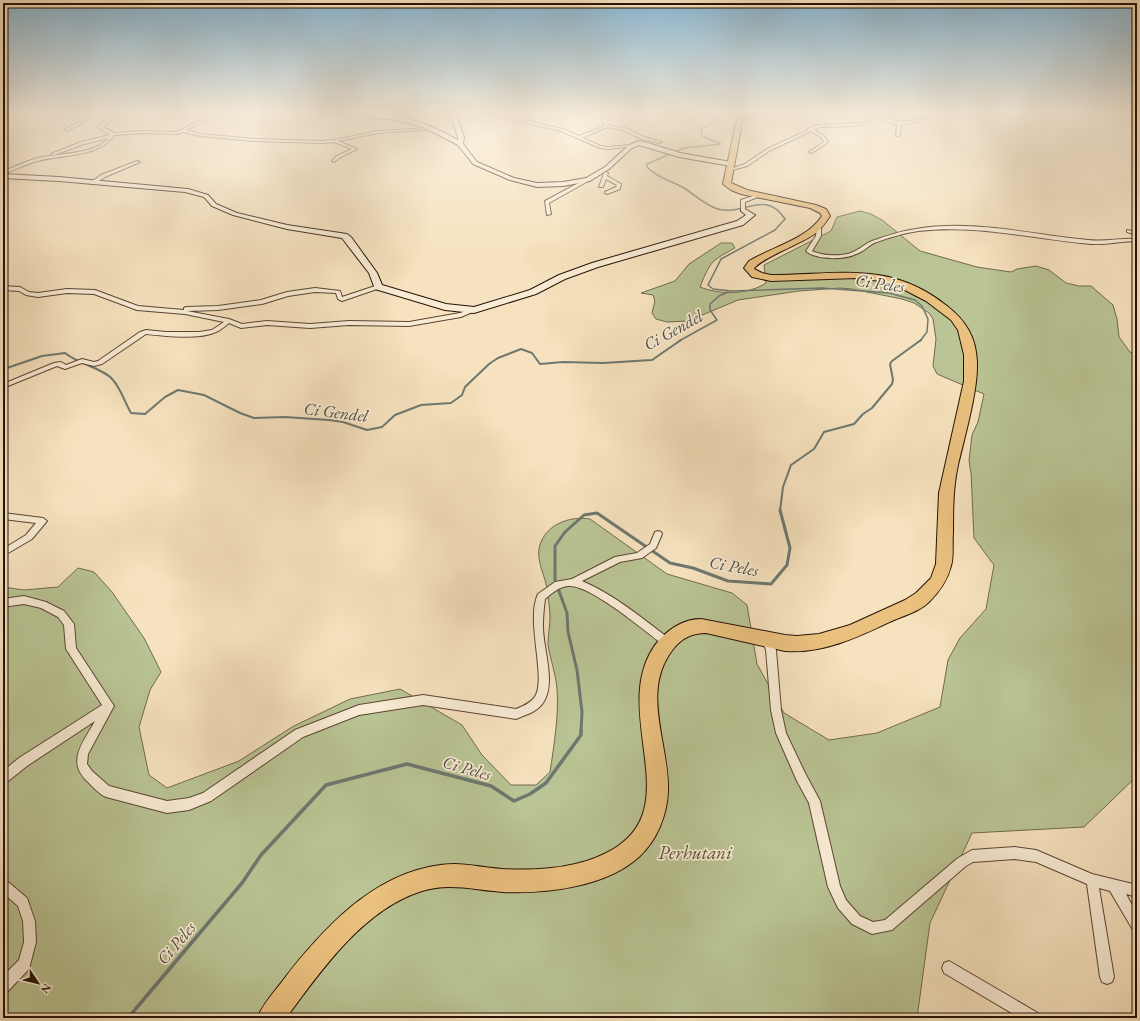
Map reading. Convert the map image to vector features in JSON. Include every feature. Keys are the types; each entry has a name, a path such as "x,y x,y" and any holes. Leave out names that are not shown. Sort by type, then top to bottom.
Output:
{"highway":[{"path":"270,1018 307,970 353,920 376,901 398,889 433,878 470,875 500,880 559,879 583,874 604,866 627,854 643,839 653,817 658,797 657,773 648,715 648,695 654,663 659,652 676,634 688,628 707,626 767,640 797,644 819,642 854,631 893,614 922,598 938,581 944,564 946,493 970,381 971,366 966,337 963,329 943,308 917,289 886,279 870,276 771,278 758,276 750,270 749,265 799,239 819,226 826,214 820,209 805,204 740,191 729,187 727,183 733,160"}],"street":[{"path":"3,173 39,160"},
{"path":"472,160 475,163 491,171 522,182 547,185 588,180"},
{"path":"549,214 547,202 588,180 617,160"},
{"path":"699,160 732,166 746,165 754,160"},
{"path":"92,183 103,176 138,162"},
{"path":"601,186 607,168"},
{"path":"3,176 59,179 186,190 206,196 214,205 235,214 287,227 344,236 348,239 370,268 378,288"},
{"path":"605,177 619,184 618,188 607,193"},
{"path":"3,288 20,289 28,294 38,295 67,291 95,292 137,308 185,312 229,321 241,326 267,323 310,326 349,323 409,324 461,315 532,292 553,281 596,265 740,223 751,215 743,206 745,199 761,195"},
{"path":"819,226 820,231 809,251 814,255 829,256 851,255 870,244 899,233 935,228 984,229 1090,242 1126,239 1137,240"},
{"path":"1129,231 1137,234"},
{"path":"172,311 184,309 218,308 262,302 287,294 315,290 337,292 342,299 378,288 445,307 474,310"},
{"path":"3,386 56,364 61,364 65,367 77,363 100,363 142,333 199,334 214,331 229,321"},
{"path":"3,516 43,521 29,537 3,553"},
{"path":"109,706 83,753 82,765 88,775 106,791 167,807 189,804 207,797 299,733 359,710 423,700 516,714 532,707 539,700 543,690 544,678 538,624 542,597 550,590 569,583 618,558 639,556 654,546 658,534"},
{"path":"569,583 603,596 668,642"},
{"path":"3,603 24,600 43,605 61,614 68,624 71,649 109,706"},
{"path":"767,640 771,650 776,710 781,733 801,777 814,801 834,886 842,904 856,920 872,928 888,926 962,862 972,856 1015,854 1036,856 1092,880 1115,887 1137,891"},
{"path":"3,778 23,762 109,706"},
{"path":"1092,880 1107,977"},
{"path":"3,885 23,902 29,921 30,942 24,964 3,986"},
{"path":"1115,887 1137,926"},
{"path":"949,968 1033,1018"}],"green space":[{"name":"Perhutani","path":"860,211 871,214 882,220 920,251 977,267 1011,272 1017,269 1036,266 1049,270 1066,283 1079,286 1091,286 1113,305 1117,319 1119,337 1130,352 1137,355 1137,776 1084,827 972,833 930,923 917,1018 3,1018 3,960 6,958 3,955 3,587 24,590 58,587 78,568 94,572 112,592 144,638 161,672 150,690 139,727 149,775 167,788 239,761 292,727 350,699 400,689 462,725 482,755 511,785 536,785 550,772 556,730 557,710 556,683 548,644 550,620 549,607 546,583 539,560 539,548 549,530 561,522 583,518 590,519 667,574 732,593 747,605 757,664 784,713 829,740 877,733 940,707 948,660 960,638 986,609 994,565 974,538 971,473 969,461 972,435 978,422 984,394 937,374 933,366 936,339 933,319 929,313 914,303 902,299 840,288 799,291 738,300 688,321 667,322 656,319 652,313 655,301 653,295 641,293 675,281 689,264 721,243 732,243 735,248 712,263 706,272 700,287 708,290 725,292 742,292 751,290 766,283 764,265 831,231 837,217"}],"waterway":[{"name":"Ci Peles","path":"657,160 647,164 647,167 651,171 684,188 714,208 728,210 762,204 777,210 785,219 775,230 721,259 708,285 713,289 731,291 822,288 889,293 915,300 922,306 928,319 927,332 920,340"},
{"name":"Ci Gendel","path":"679,341 717,320 710,310 710,304 719,296 728,292"},
{"name":"Ci Gendel","path":"3,367 7,368 42,356 65,353 70,357 109,376 118,388 131,413 145,414 165,397 178,390 204,395 240,413 254,418 285,417 329,420 343,422 367,430 382,427 395,415 421,405 451,403 462,395 465,387 489,364 498,358 521,349 532,353 540,364 563,362 603,363 652,360 681,340"},
{"name":"Ci Peles","path":"780,510 783,487 791,465 814,449 824,432 854,424 863,414 872,408 892,384 893,380 890,364 892,361 920,340"},
{"name":"Ci Peles","path":"581,732 582,712 577,670 568,632 567,613 555,580 555,546 565,532 584,515 597,513 670,563 693,568 728,581 771,584 787,565 790,548 780,510"},
{"name":"Ci Peles","path":"128,1018 242,883 261,855 326,785 407,764 491,786 514,801 530,794 546,783 581,735 581,732"}]}
